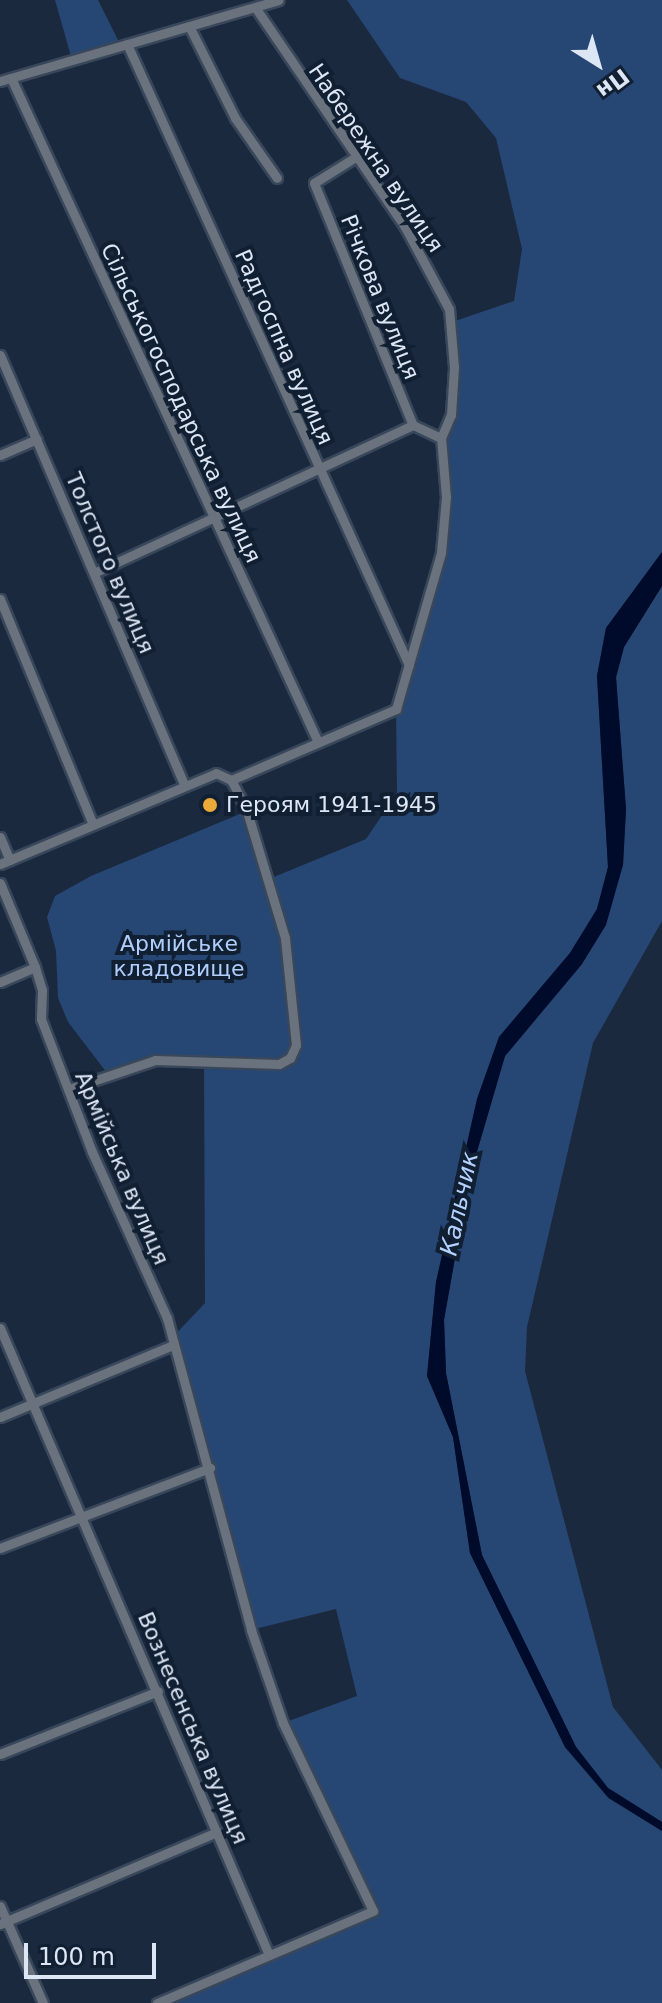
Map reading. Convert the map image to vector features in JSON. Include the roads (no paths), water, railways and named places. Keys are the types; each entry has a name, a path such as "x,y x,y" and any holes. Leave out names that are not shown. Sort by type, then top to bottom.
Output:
{"street":[{"path":"5,79 278,0"},
{"name":"Набережна вулиця","path":"255,7 354,158 405,227 449,309 454,367 451,415 441,438 446,497 441,553 409,665"},
{"path":"189,26 235,118 277,178"},
{"name":"Радгоспна вулиця","path":"127,44 409,665"},
{"name":"Сільськогосподарська вулиця","path":"5,79 318,742"},
{"name":"Річкова вулиця","path":"354,158 314,183 413,425"},
{"name":"Толстого вулиця","path":"0,355 96,572 185,786"},
{"path":"96,572 413,425 441,438"},
{"path":"0,455 37,439"},
{"path":"0,599 93,825"},
{"path":"231,780 396,709 409,665"},
{"path":"0,837 5,862 216,773 231,780 247,811 285,938 296,1045 290,1058 279,1064 155,1060 69,1089"},
{"name":"Армійська вулиця","path":"0,883 42,990 41,1019 113,1203 167,1318 210,1468"},
{"path":"0,982 35,967"},
{"name":"Вознесенська вулиця","path":"0,1328 31,1404 84,1516 269,1955"},
{"path":"0,1417 173,1345"},
{"path":"0,1548 210,1468 251,1630 283,1723 373,1911 157,2003"},
{"path":"0,1754 158,1691"},
{"path":"3,1922 217,1832"},
{"path":"0,1906 3,1922 43,2003"}],"water":[{"name":"Кальчик","path":"662,552 662,586 624,647 616,677 626,809 623,865 606,925 582,964 505,1056 469,1179 444,1320 446,1373 482,1555 576,1747 608,1788 662,1822 662,1831 609,1798 565,1747 470,1553 453,1437 427,1376 436,1282 477,1099 499,1037 570,953 597,909 608,867 597,676 606,628"}],"place":[{"name":"Героям 1941-1945","path":"210,805"}],"park label":[{"name":"Армійське кладовище","path":"179,956"}]}
